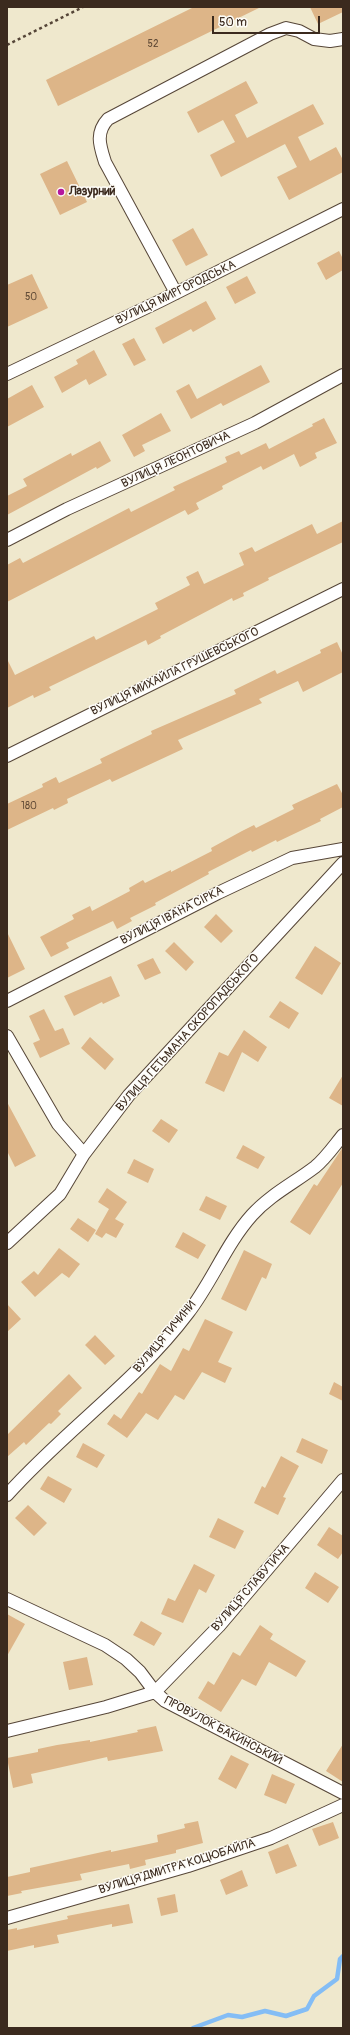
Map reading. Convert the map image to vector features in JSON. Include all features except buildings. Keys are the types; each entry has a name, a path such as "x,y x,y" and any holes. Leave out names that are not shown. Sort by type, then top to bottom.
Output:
{"street":[{"path":"176,293 105,162 99,141 100,130 108,119 270,34 286,28 299,31 314,39 330,42 343,39"},
{"name":"ВУЛИЦЯ МИРГОРОДСЬКА","path":"7,374 176,293 343,209"},
{"name":"ВУЛИЦЯ ЛЕОНТОВИЧА","path":"7,540 67,509 255,423 343,375"},
{"name":"ВУЛИЦЯ МИХАЙЛА ГРУШЕВСЬКОГО","path":"7,756 343,589"},
{"name":"ВУЛИЦЯ ІВАНА СІРКА","path":"7,1000 218,893 292,858 343,849"},
{"name":"ВУЛИЦЯ ГЕТЬМАНА СКОРОПАДСЬКОГО","path":"7,1243 60,1194 84,1154 129,1095 343,863"},
{"path":"7,1036 58,1124 84,1154"},
{"name":"ВУЛИЦЯ ТИЧИНИ","path":"7,1495 29,1470 123,1386 144,1364 188,1313 228,1246 252,1215 267,1200 316,1166 343,1136"},
{"name":"ВУЛИЦЯ СЛАВУТИЧА","path":"155,1692 219,1626 343,1480"},
{"name":"ПРОВУЛОК БАКИНСЬКИЙ","path":"7,1599 105,1645 126,1659 140,1672 155,1692 165,1701 343,1793"},
{"path":"7,1731 106,1707 155,1692"},
{"name":"ВУЛИЦЯ ДМИТРА КОЦЮБАЙЛА","path":"7,1918 196,1863 271,1838 343,1805"}],"path":[{"path":"7,45 83,7"}],"waterway":[{"path":"193,2028 228,2015 242,2017 265,2011 286,2016 307,2009 314,1996 337,1979 340,1959 343,1956"}],"place":[{"name":"Лазурний","path":"61,192"}]}
